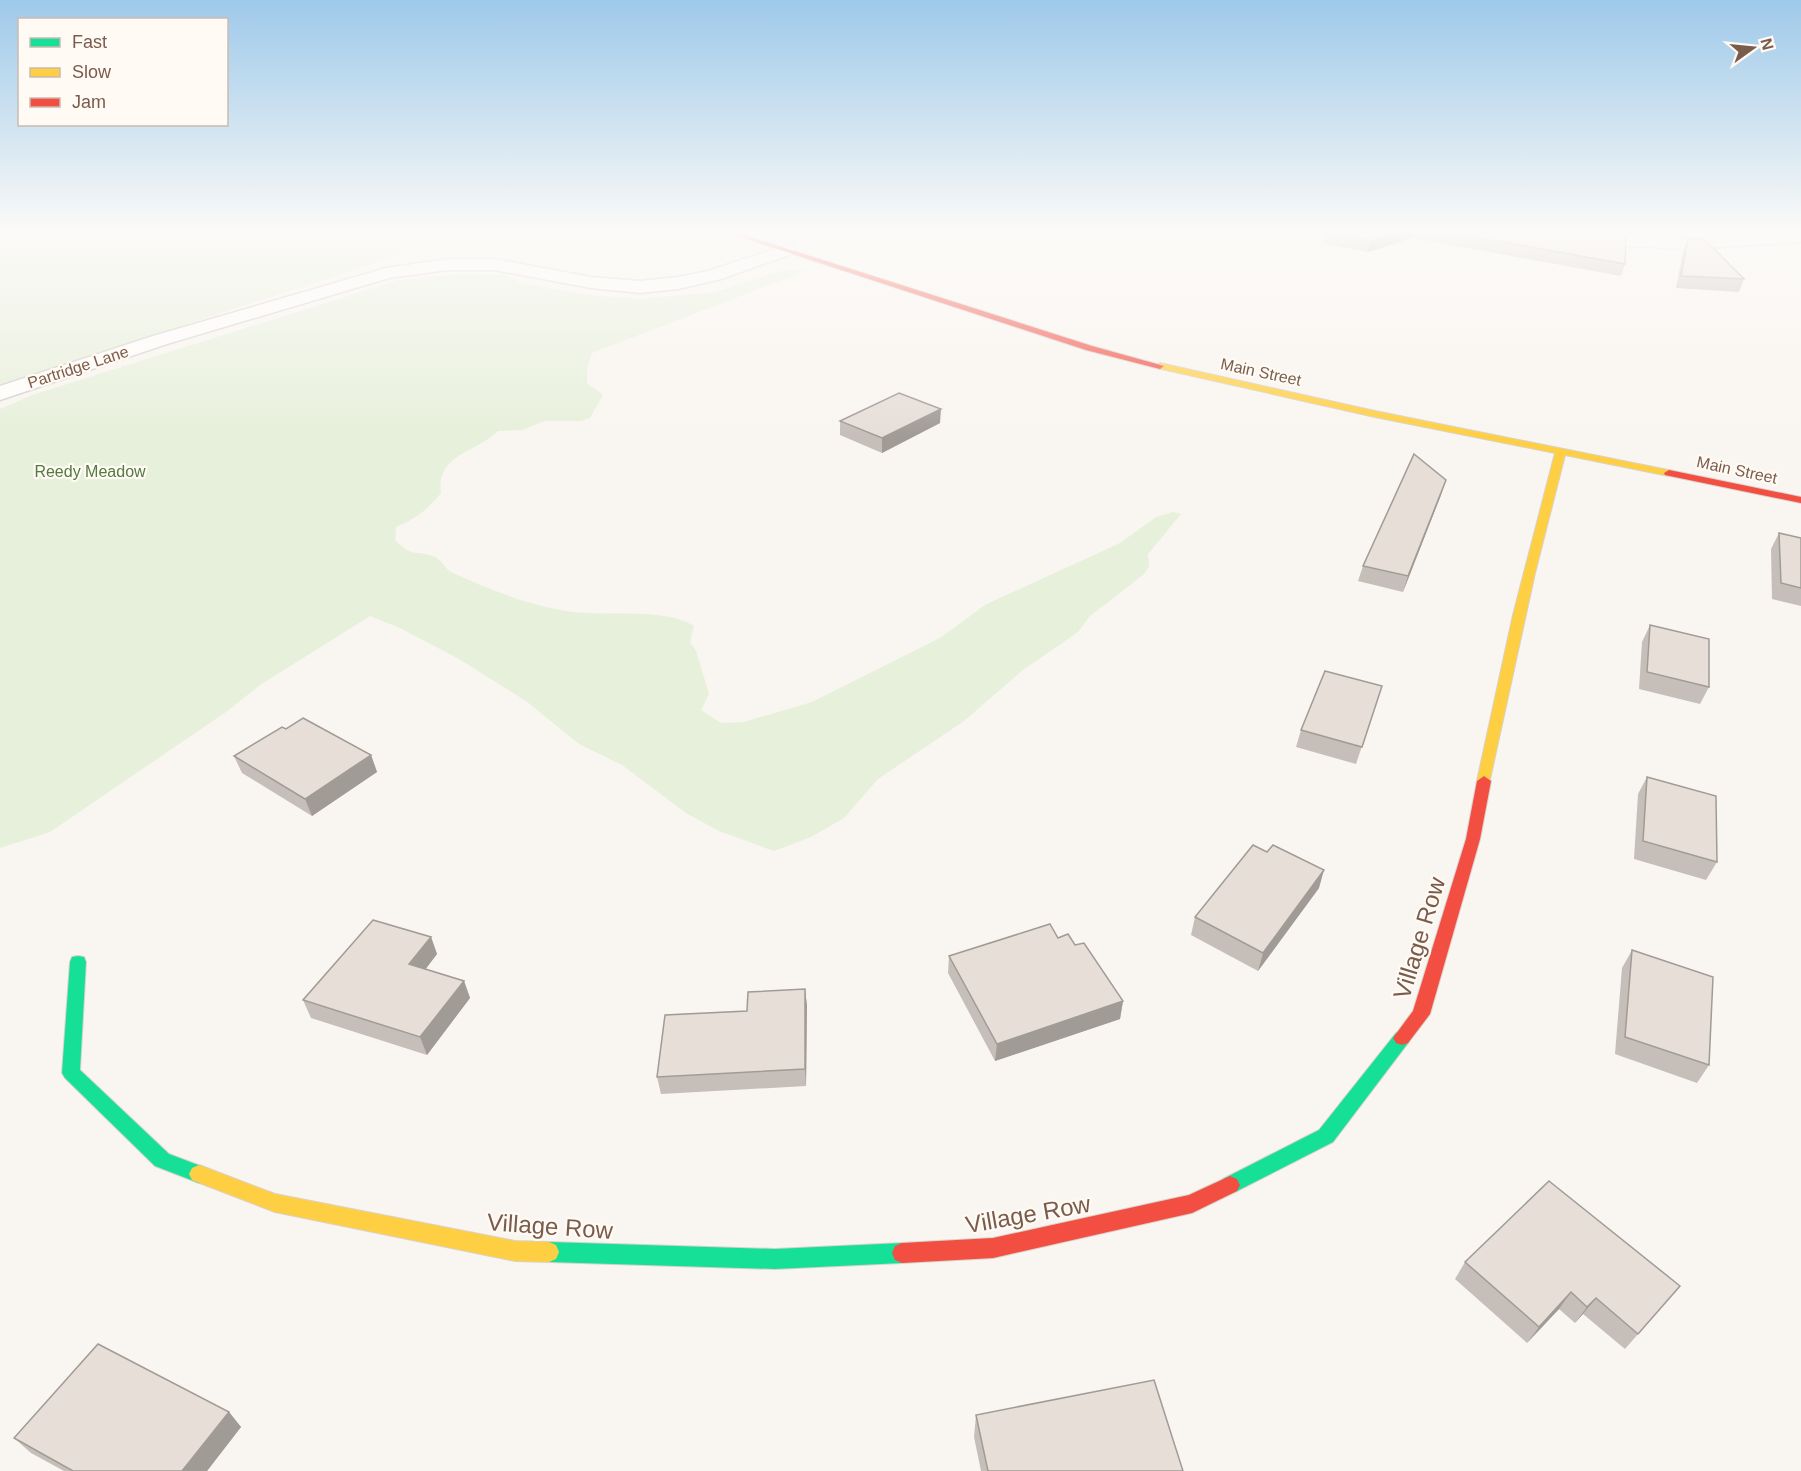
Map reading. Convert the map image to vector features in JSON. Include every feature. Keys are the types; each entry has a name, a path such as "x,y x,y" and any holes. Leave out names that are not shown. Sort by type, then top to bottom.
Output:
{"street":[{"name":"Partridge Lane","path":"0,393 171,337 296,300"},
{"name":"Main Street","path":"939,300 1089,348 1375,414 1801,500"},
{"name":"Village Row","path":"78,962 71,1073 162,1160 275,1203 515,1251 775,1259 993,1248 1192,1204 1326,1136 1421,1014 1473,839 1506,670 1537,535 1561,450"}],"green space":[{"path":"0,300 262,300 0,385"},
{"name":"Reedy Meadow","path":"336,300 731,300 592,353 587,370 587,383 603,395 590,418 580,421 545,421 522,430 498,431 451,462 441,480 441,493 421,513 396,527 395,540 411,552 437,558 451,572 495,591 526,601 573,612 668,617 694,626 690,642 696,651 709,694 701,710 721,723 744,722 812,702 940,638 985,605 1120,543 1156,517 1173,512 1181,514 1148,554 1149,567 1143,575 1090,616 1078,632 1023,670 964,721 878,779 844,818 811,837 774,851 719,831 686,813 622,765 579,744 526,701 459,659 400,628 370,616 260,685 226,712 50,832 0,848 0,409 32,395"}],"building":[{"path":"899,393 941,409 882,438 840,421"},
{"path":"1414,454 1446,480 1408,576 1363,566"},
{"path":"1779,533 1801,538 1801,588 1781,583"},
{"path":"1650,625 1709,639 1709,687 1647,672"},
{"path":"1325,671 1382,686 1362,747 1301,730"},
{"path":"303,718 371,755 305,799 234,756 282,727 286,729"},
{"path":"1647,777 1716,796 1717,862 1643,841"},
{"path":"1253,845 1267,852 1273,845 1324,870 1263,953 1195,917"},
{"path":"373,920 431,937 409,964 464,981 420,1037 303,1000"},
{"path":"1050,924 1058,938 1068,934 1075,945 1084,943 1123,1001 997,1044 949,956"},
{"path":"1632,950 1713,977 1709,1065 1625,1037"},
{"path":"805,989 805,1069 657,1077 665,1015 747,1011 748,992"},
{"path":"1549,1181 1680,1286 1638,1334 1596,1298 1587,1307 1571,1292 1539,1327 1465,1262"},
{"path":"98,1344 229,1412 182,1471 73,1471 14,1438"},
{"path":"1154,1380 1183,1471 988,1471 976,1415"}],"traffic: fast":[{"path":"78,962 71,1073 162,1160 199,1174"},
{"path":"1230,1185 1326,1136 1402,1038"},
{"path":"549,1252 775,1259 902,1253"}],"traffic: slow":[{"path":"1160,366 1375,414 1669,473"},
{"path":"1484,781 1519,615 1561,450"},
{"path":"199,1174 275,1203 515,1251 549,1252"}],"traffic: jam":[{"path":"939,300 1089,348 1160,366"},
{"path":"1669,473 1801,500"},
{"path":"1402,1038 1421,1014 1473,839 1484,781"},
{"path":"902,1253 993,1248 1192,1204 1230,1185"}]}
